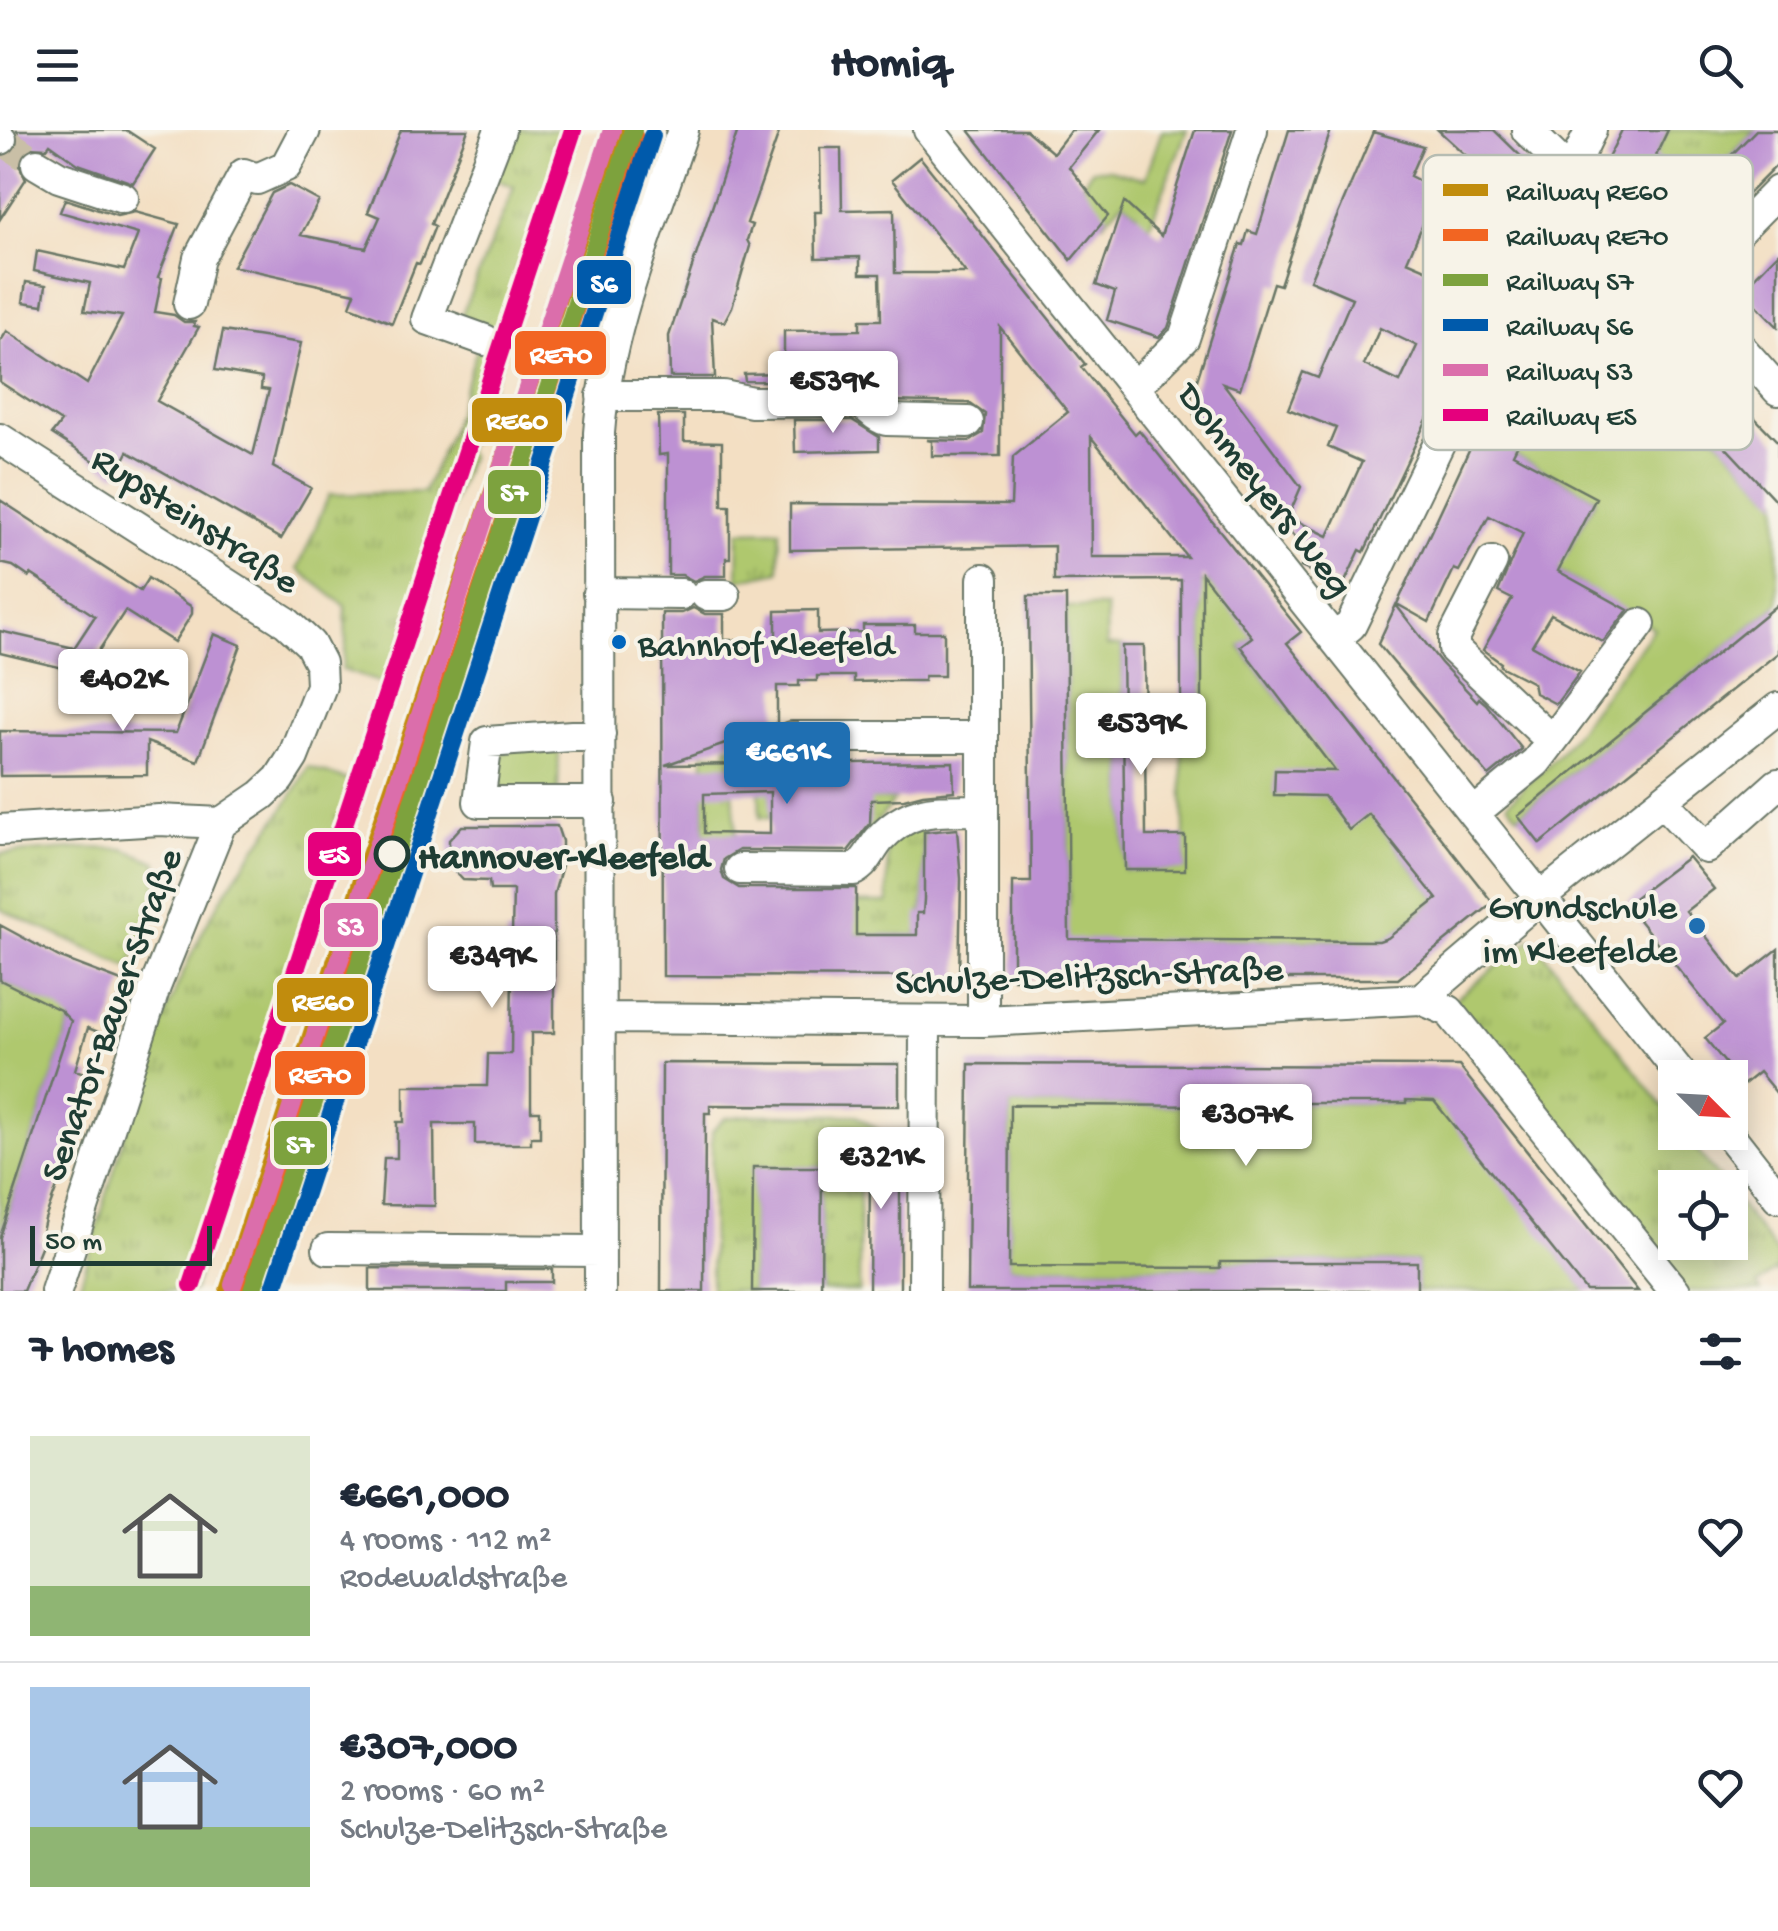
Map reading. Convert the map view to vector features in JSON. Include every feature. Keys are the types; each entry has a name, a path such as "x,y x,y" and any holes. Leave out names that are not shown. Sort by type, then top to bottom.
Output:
{"street":[{"path":"189,304 199,258 244,174 257,179 286,166 305,130"},
{"path":"484,340 427,318 500,130"},
{"path":"600,1291 597,464 602,396 616,328 683,130"},
{"path":"1136,386 1184,338 1252,130"},
{"path":"1527,130 1552,155"},
{"path":"1580,155 1591,130"},
{"name":"Dohmeyers Weg","path":"936,133 1670,1060"},
{"path":"37,164 58,177 122,198"},
{"path":"1753,217 1778,191"},
{"path":"1753,361 1778,390"},
{"path":"602,396 723,396 752,402 854,401 886,420 968,422"},
{"name":"Rupsteinstraße","path":"0,439 286,622 310,644 320,663 321,686 293,758 279,779 221,822"},
{"path":"1335,638 1351,625 1436,450"},
{"path":"1492,562 1454,636 1454,649 1552,741"},
{"path":"983,580 983,1021"},
{"path":"598,593 704,595"},
{"path":"1475,812 1536,762 1640,624"},
{"path":"1675,1291 1449,1011 1421,999 1542,896 1778,708"},
{"path":"600,734 487,742 479,802 601,802"},
{"path":"792,738 982,737"},
{"path":"1662,801 1706,848 1778,784"},
{"path":"740,869 854,870 863,865 875,844 892,828 918,812 982,810"},
{"path":"0,830 159,820 221,822"},
{"name":"Senator-Bauer-Straße","path":"56,1291 155,987 221,822"},
{"name":"Schulze-Delitzsch-Straße","path":"601,1018 983,1021 1421,999"},
{"path":"924,1291 925,1022"},
{"path":"1741,1150 1778,1198"},
{"path":"328,1249 600,1251"}],"green space":[{"path":"500,130 578,130 555,200 550,198 547,209 551,211 473,442 469,442 465,452 470,455 388,685 342,670 345,606 298,569 329,495 424,492 451,430 483,331 459,321 514,187 483,174"},
{"path":"1162,130 1187,130 1150,225 1144,290 1135,243 1137,214 1123,201 1103,223 1082,185 1092,169 1110,169 1145,179"},
{"path":"1668,130 1756,130 1731,155 1656,155"},
{"path":"1515,450 1729,450 1778,498 1778,604 1518,816 1508,803 1560,753 1654,628 1555,569 1538,541 1566,555 1596,498 1513,454"},
{"path":"780,530 779,571 738,580 739,531"},
{"path":"1194,580 1210,583 1254,636 1240,647 1437,899 1388,938 1051,940 1069,904 1066,607 1106,607 1107,646 1122,646 1125,870 1185,869 1181,719 1202,718 1202,608"},
{"path":"763,743 770,755 771,800 895,799 867,835 855,834 854,820 760,818 758,762 731,762 736,902 888,903 887,841 924,824 924,899 917,935 704,934 704,754 727,754 727,747"},
{"path":"522,748 559,749 558,791 516,792 499,783 497,764 504,753"},
{"path":"308,767 357,783 193,1291 78,1291 133,1107 183,972 216,908"},
{"path":"124,849 157,862 156,898 130,968 0,909 0,854"},
{"path":"1532,938 1658,1100 1658,1150 1697,1150 1712,1170 1658,1170 1658,1260 1748,1260 1748,1216 1778,1255 1778,1273 1774,1270 1757,1285 1761,1291 1683,1291 1449,1004"},
{"path":"0,980 69,1013 71,1021 0,1237"},
{"path":"1440,1101 1586,1291 1417,1291 1417,1262 1221,1262 1220,1268 1009,1267 1010,1105 1257,1106"},
{"path":"856,1115 884,1134 884,1141 840,1142 839,1174 860,1174 859,1291 821,1291 822,1168 754,1167 752,1291 711,1291 712,1131 725,1118"}],"building":[{"path":"17,130 126,130 155,149 133,183 78,164 50,144 47,148 29,147 18,163 26,179 0,219 0,158 17,149"},
{"path":"401,130 468,130 431,224 435,226 392,323 350,306 355,293 233,266 272,193 289,185 319,201 301,235 366,248 380,217 368,212"},
{"path":"738,130 780,130 747,223 752,225 747,240 750,246 732,307 724,322 712,318 715,377 670,377 669,336"},
{"path":"969,130 1026,130 1053,153 1071,130 1099,130 1069,167 1108,216 1071,260"},
{"path":"1195,130 1232,130 1168,328 1159,337 1107,320 1115,292 1096,285 1124,202 1161,236"},
{"path":"1289,130 1331,130 1280,285 1273,283 1240,389 1223,383 1301,487 1288,517 1328,536 1362,462 1328,447 1336,428 1288,409 1303,372 1318,378 1352,298 1310,280 1373,132 1423,146 1410,176 1423,183 1423,224 1407,261 1423,268 1423,428 1364,552 1360,550 1343,586 1301,567 1307,552 1195,418 1190,402 1240,244 1244,245 1248,231 1257,234","holes":["1380,328 1417,346 1400,382 1364,365"]},
{"path":"1438,130 1494,130 1520,155 1465,155"},
{"path":"1622,130 1668,130 1656,155 1610,155"},
{"path":"1756,130 1778,130 1778,164 1753,189 1753,155 1731,155"},
{"path":"820,148 841,148 842,210 894,209 895,273 966,273 892,180 920,157 1085,364 1081,367 1135,434 1139,430 1301,632 1287,643 1493,903 1398,979 1013,979 1013,882 1031,882 1028,596 1066,596 1069,939 1379,941 1437,899 1369,814 1349,830 1324,796 1274,795 1275,770 1335,771 1240,646 1252,637 1202,574 1202,719 1181,719 1181,580 1054,581 1054,546 790,550 790,504 1011,505 1013,457 1068,412 1000,327 1000,456 932,456 932,441 927,440 969,441 983,433 985,414 969,403 889,401 856,382 745,381 744,374 784,373 784,331 860,330 860,320 881,320 880,274 860,274 860,257 816,258 815,212 821,212","holes":["1091,437 1187,557 1092,557"]},
{"path":"65,199 117,216 135,212 179,224 158,277 162,278 155,312 195,322 194,326 199,327 157,401 253,455 269,390 261,389 262,378 215,370 223,331 301,343 273,467 311,488 281,539 128,452 116,475 52,434 61,422 0,382 0,342 7,331 87,384 122,316 84,311 90,283 34,271 37,251 124,270 138,234 60,212"},
{"path":"1778,253 1778,327 1753,301 1753,279"},
{"path":"26,282 46,285 43,305 23,302"},
{"path":"658,415 684,415 684,441 722,442 722,506 730,506 726,576 705,576 694,581 682,575 668,575 668,454 659,455"},
{"path":"1753,416 1778,442 1778,503 1728,450 1753,450"},
{"path":"794,420 852,420 879,437 879,450 795,452"},
{"path":"1469,450 1515,450 1513,454 1596,498 1558,571 1628,610 1603,642 1551,614 1532,645 1580,672 1556,704 1535,693 1533,683 1500,666 1483,650 1512,599 1498,592 1523,533 1489,516 1459,571 1454,569 1429,622 1397,604"},
{"path":"0,500 140,591 148,578 192,607 192,614 174,642 125,611 84,673 0,653 0,631 74,648 95,616 31,574 29,577 0,563"},
{"path":"1778,604 1778,653 1540,844 1518,816"},
{"path":"1396,605 1441,663 1477,701 1479,698 1486,704 1522,749 1489,776 1378,644"},
{"path":"693,608 705,614 724,614 724,640 776,640 776,611 818,610 818,633 863,632 863,625 915,625 915,632 944,632 944,676 925,676 924,681 854,682 854,676 817,676 817,681 799,681 799,686 777,686 777,726 665,765 953,762 954,791 871,800 870,823 848,851 739,850 724,859 721,870 724,879 739,888 856,888 856,935 917,935 917,913 923,913 924,899 924,832 957,829 961,879 959,977 663,976 662,613 682,613","holes":["770,792 770,834 704,833 704,794"]},
{"path":"214,634 241,645 198,761 147,742 147,775 0,776 0,731 176,733"},
{"path":"1122,646 1144,646 1146,836 1185,836 1185,870 1125,870"},
{"path":"462,826 557,826 562,841 562,865 554,894 554,1033 531,1033 531,1111 540,1111 540,1137 531,1137 531,1144 475,1144 475,1124 434,1124 435,1206 381,1205 384,1158 397,1158 397,1122 404,1122 404,1086 487,1086 488,1054 511,1054 512,964 506,964 506,933 512,933 513,890 490,890 489,881 463,880 449,865 449,840"},
{"path":"1688,857 1714,889 1686,911 1740,979 1778,949 1778,1095 1759,1072 1748,1081 1748,1060 1723,1060 1705,1038 1723,1024 1626,904"},
{"path":"0,925 61,958 124,982 106,1035 88,1028 75,1070 91,1075 84,1098 87,1099 45,1219 40,1241 43,1242 23,1291 0,1291 0,1237 71,1021 60,1010 0,980"},
{"path":"662,1063 899,1064 899,1106 710,1105 710,1113 705,1113 704,1291 661,1291"},
{"path":"969,1064 1459,1066 1638,1291 1586,1291 1434,1101 1406,1100 1258,1106 1010,1105 1009,1267 1220,1268 1220,1262 1417,1262 1417,1291 967,1291"},
{"path":"843,1147 900,1147 900,1291 869,1291 870,1171 843,1170"},
{"path":"753,1167 822,1167 821,1291 752,1291"},
{"path":"370,1268 552,1269 552,1282 506,1282 506,1291 370,1291"}],"tunnel":[{"path":"1,139 37,164"}],"rail line":[{"name":"ES","path":"192,1285 573,130"},
{"name":"S3","path":"233,1285 612,130"},
{"name":"RE60","path":"228,1291 367,864 615,130"},
{"name":"S7","path":"252,1291 633,130"},
{"name":"RE70","path":"249,1291 386,870 634,136"},
{"name":"S6","path":"273,1291 652,136"}],"place":[{"name":"Bahnhof Kleefeld","path":"619,642"},
{"name":"Hannover-Kleefeld","path":"392,854"},
{"name":"Grundschule im Kleefelde","path":"1697,926"}]}
